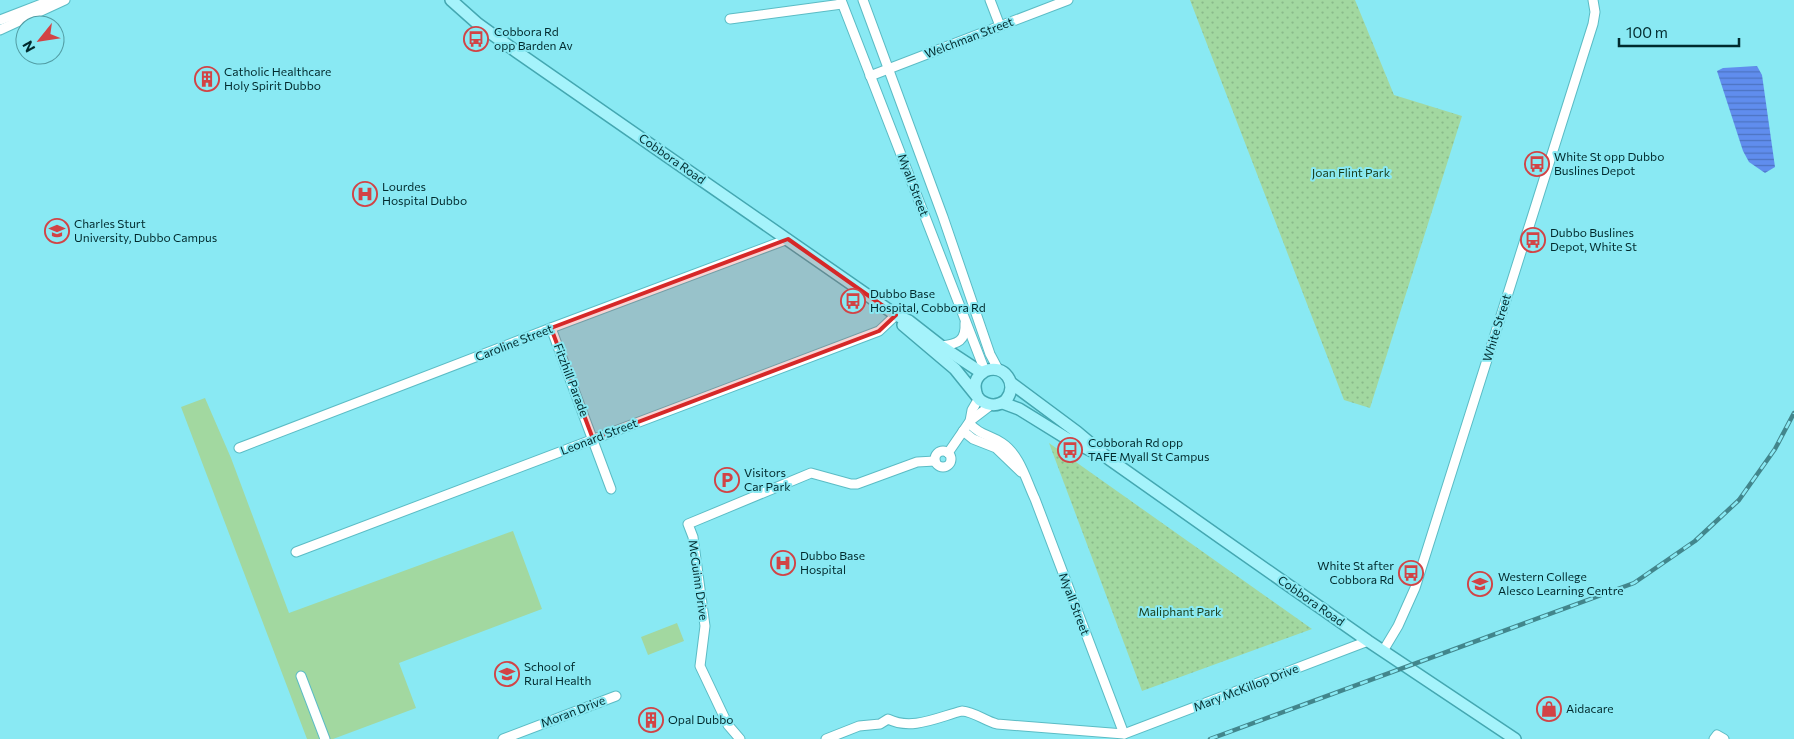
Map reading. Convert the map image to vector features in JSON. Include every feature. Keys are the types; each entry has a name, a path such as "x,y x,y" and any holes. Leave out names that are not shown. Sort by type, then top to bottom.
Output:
{"main road":[{"name":"Cobbora Road","path":"451,0 496,37 896,315 909,321 941,346 983,372"},
{"name":"Cobbora Road","path":"896,315 904,327 955,369 978,397"},
{"path":"998,369 1006,374 1011,383 1010,394 1003,403 991,405 984,403 978,397 975,391 976,381 983,372 998,369"},
{"name":"Cobbora Road","path":"1011,383 1078,432 1109,459 1368,641 1515,739"},
{"name":"Cobbora Road","path":"1003,403 1019,409 1066,438 1109,459"}],"street":[{"path":"31,15 52,0"},
{"path":"32,15 65,0"},
{"name":"Myall Street","path":"863,0 950,234 986,343 998,369"},
{"path":"990,0 1000,26"},
{"name":"Welchman Street","path":"870,76 1068,0"},
{"name":"White Street","path":"1383,651 1398,626 1415,588 1590,34 1595,12 1593,0"},
{"path":"730,20 842,2"},
{"name":"Myall Street","path":"842,2 983,372"},
{"path":"0,20 15,18"},
{"path":"0,30 15,23"},
{"name":"Caroline Street","path":"240,448 788,239"},
{"name":"Leonard Street","path":"296,552 879,331 896,315"},
{"path":"941,346 957,343 963,337 965,331 964,318"},
{"name":"Fitzhill Parade","path":"551,328 611,489"},
{"path":"969,422 978,397"},
{"path":"963,431 969,422 991,405"},
{"name":"Myall Street","path":"969,422 977,432 994,439 1008,448 1018,461 1124,734"},
{"name":"Myall Street","path":"963,431 974,439 996,448 1023,474"},
{"name":"McGuinn Drive","path":"740,739 728,726 700,666 704,626 693,537 688,524 811,473 857,484 917,462 935,460 940,466 948,465 950,458 948,453 963,431"},
{"name":"Mary McKillop Drive","path":"1124,734 1368,641"},
{"path":"301,676 325,739"},
{"name":"Moran Drive","path":"503,739 616,696"},
{"path":"826,739 859,726 880,724 888,719 898,724 914,724 962,710 987,722 997,724 1124,734"}],"highlighted area":[{"path":"788,239 896,315 879,331 593,439 551,328"}],"green space":[{"name":"Joan Flint Park","path":"1190,0 1355,0 1394,95 1462,116 1370,408 1344,400"},
{"path":"205,398 231,458 289,613 513,531 542,609 399,663 416,708 333,739 307,739 181,407"},
{"name":"Maliphant Park","path":"1049,443 1312,629 1142,691"},
{"path":"677,623 684,641 648,655 641,637"}],"water":[{"path":"1757,66 1762,75 1775,167 1765,173 1749,162 1743,151 1717,71 1723,68"}],"railway":[{"path":"1210,739 1634,583 1695,541 1739,500 1775,449 1794,413"}],"place":[{"name":"Cobbora Rd opp Barden Av","path":"476,39"},
{"name":"Catholic Healthcare Holy Spirit Dubbo","path":"207,79"},
{"name":"White St opp Dubbo Buslines Depot","path":"1537,164"},
{"name":"Lourdes Hospital Dubbo","path":"365,194"},
{"name":"Charles Sturt University, Dubbo Campus","path":"57,231"},
{"name":"Dubbo Buslines Depot, White St","path":"1533,240"},
{"name":"Dubbo Base Hospital, Cobbora Rd","path":"853,301"},
{"name":"Cobborah Rd opp TAFE Myall St Campus","path":"1070,450"},
{"name":"Visitors Car Park","path":"727,480"},
{"name":"Dubbo Base Hospital","path":"783,563"},
{"name":"White St after Cobbora Rd","path":"1411,573"},
{"name":"Western College Alesco Learning Centre","path":"1480,584"},
{"name":"School of Rural Health","path":"507,674"},
{"name":"Aidacare","path":"1549,709"},
{"name":"Opal Dubbo","path":"651,720"}]}
